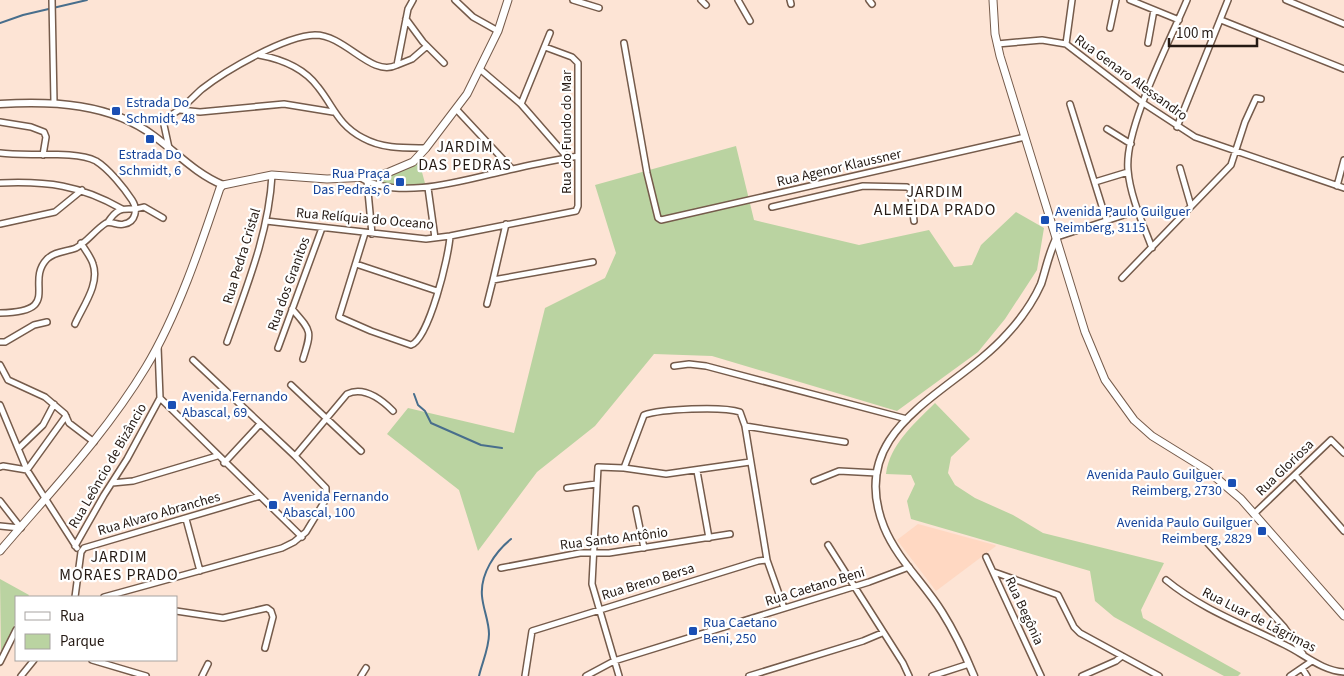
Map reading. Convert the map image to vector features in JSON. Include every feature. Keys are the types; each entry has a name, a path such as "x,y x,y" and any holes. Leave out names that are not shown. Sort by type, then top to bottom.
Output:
{"main road":[{"path":"0,551 94,442 155,357 203,239 221,187 272,175 364,180 413,162 457,110 481,70 498,31 508,0"},
{"path":"993,0 997,44 1094,359 1117,399 1152,436 1207,470 1255,513 1344,616"}],"street":[{"path":"397,65 406,19 413,0"},
{"path":"455,0 473,17 498,31"},
{"path":"573,0 599,8"},
{"path":"701,0 706,5"},
{"path":"739,0 750,21"},
{"path":"1066,44 1072,0"},
{"path":"1110,28 1116,0"},
{"path":"1130,0 1179,20"},
{"path":"1152,248 1128,172 1131,144 1143,103 1187,0"},
{"path":"1178,127 1228,0"},
{"path":"1286,0 1344,24"},
{"path":"52,2 54,102"},
{"path":"1148,44 1154,10"},
{"path":"406,19 427,46 444,62"},
{"path":"1221,20 1344,69"},
{"path":"521,104 550,33"},
{"path":"169,148 164,123 168,117 180,110 203,88 259,55 293,40 315,35 343,43 380,69 390,69 412,59 427,46"},
{"name":"Rua Genaro Alessandro","path":"997,44 1042,40 1066,44 1143,103 1178,127 1213,144 1344,188"},
{"name":"Rua Agenor Klaussner","path":"624,43 647,172 659,219 667,219 1025,137"},
{"name":"Rua do Fundo do Mar","path":"545,47 574,58 578,63 578,209"},
{"path":"259,55 288,63 304,73 318,86 333,112 352,130 372,142 394,148 426,148"},
{"path":"481,70 521,104 568,158"},
{"path":"1122,278 1230,165 1252,105 1256,98 1261,99"},
{"path":"0,104 54,102 82,106 120,116 137,124 221,187"},
{"path":"180,110 200,112 284,104 333,112"},
{"path":"1070,104 1106,219"},
{"path":"457,110 512,169"},
{"path":"0,122 31,127 44,132 46,137 43,155"},
{"path":"1107,130 1131,144"},
{"path":"0,153 94,160 106,170 131,198 136,209 135,216 128,223 121,225 108,222"},
{"path":"372,234 364,180 390,186 428,188 578,156"},
{"path":"1337,186 1344,161"},
{"path":"1180,168 1191,206"},
{"path":"1095,182 1128,172"},
{"name":"Rua Pedra Cristal","path":"226,342 250,276 266,221 272,175"},
{"path":"859,175 862,187"},
{"path":"0,183 54,183 82,190 122,209"},
{"path":"772,207 862,187 907,187 910,189 914,221"},
{"path":"428,188 435,238"},
{"path":"0,224 55,212 82,190"},
{"path":"0,313 30,310 38,298 41,273 46,260 58,252 76,247 108,222 115,211 136,209 144,206 163,218"},
{"name":"Rua Relíquia do Oceano","path":"266,221 372,234 435,238 572,212 578,209"},
{"path":"974,676 942,612 909,567 884,525 876,497 878,464 886,444 907,419 980,360 1008,333 1034,297 1057,237 1106,219 1139,210"},
{"path":"487,304 506,224"},
{"name":"Rua dos Granitos","path":"278,348 322,228"},
{"path":"365,233 344,295 339,318 377,334 414,344 422,335 437,292 450,236"},
{"path":"75,324 92,289 94,277 93,263 81,243"},
{"path":"493,280 593,262"},
{"path":"356,264 437,292"},
{"path":"292,309 306,325 310,335 303,359"},
{"path":"0,342 5,342 34,325 47,322"},
{"path":"155,357 160,398 224,463 302,537"},
{"path":"108,596 282,548 302,537 326,498 327,491 296,456 193,360"},
{"path":"674,366 689,364 706,366 907,419"},
{"path":"0,365 8,380 44,397 54,404 66,416 69,422 94,442"},
{"path":"291,385 361,451"},
{"path":"296,456 326,416 346,394 353,391 379,398 393,411"},
{"name":"Rua Leôncio de Bizâncio","path":"75,546 160,398"},
{"path":"19,448 44,425 54,404"},
{"path":"0,405 27,470 75,546 81,552 75,596"},
{"path":"624,468 642,417 647,414 658,411 687,410 736,411 741,413 745,426 767,560 784,608"},
{"path":"27,470 66,416"},
{"path":"224,463 260,424"},
{"path":"745,426 845,442"},
{"name":"Rua Gloriosa","path":"1255,513 1332,440 1344,453"},
{"path":"112,483 133,480 218,456"},
{"path":"619,676 598,610 592,584 598,467 624,468 658,474 698,471 750,462"},
{"path":"0,467 27,470"},
{"path":"698,471 709,538"},
{"path":"814,482 839,471 877,473"},
{"path":"1295,475 1344,531"},
{"path":"567,488 596,484"},
{"name":"Rua Alvaro Abranches","path":"81,552 88,547 260,496"},
{"path":"0,501 21,528"},
{"path":"636,509 644,548"},
{"path":"186,519 200,571"},
{"path":"0,526 21,528"},
{"name":"Rua Santo Antônio","path":"500,568 580,553 593,554 644,548 730,534"},
{"path":"1204,539 1284,627 1305,656"},
{"path":"828,545 882,633 903,663 908,676"},
{"name":"Rua Begônia","path":"986,556 1041,676"},
{"name":"Rua Breno Bersa","path":"525,676 532,631 767,560"},
{"name":"Rua Caetano Beni","path":"586,676 614,661 909,567"},
{"path":"994,572 1058,595 1074,627 1080,633 1159,676"},
{"name":"Rua Luar de Lágrimas","path":"1166,580 1190,598 1332,670 1344,672"},
{"path":"119,593 124,596"},
{"path":"178,612 223,618 267,608 271,611 273,617 265,648"},
{"path":"0,662 15,632"},
{"path":"749,676 863,641 882,633"},
{"path":"1082,676 1116,661 1122,656"},
{"path":"1290,676 1312,660"},
{"path":"21,676 33,661"},
{"path":"95,661 146,676"},
{"path":"202,676 208,664"},
{"path":"932,676 969,664"},
{"path":"361,676 366,668"},
{"path":"1302,668 1307,676"}],"shaded area":[{"path":"918,524 996,546 936,591 897,540"}],"green space":[{"path":"736,146 754,220 859,245 929,230 954,267 972,265 981,245 1016,212 1044,228 1037,270 1005,319 978,352 897,411 712,356 654,354 595,426 537,472 478,551 459,490 387,434 408,408 514,433 545,308 605,278 616,253 595,185"},
{"path":"419,161 426,187 390,185 370,181 374,177"},
{"path":"935,403 970,439 951,457 948,473 955,485 975,498 1013,515 1043,533 1164,563 1141,610 1143,618 1241,673 1238,676 1224,676 1114,617 1095,601 1090,571 911,519 907,501 915,484 911,475 886,474 888,463 904,435"},
{"path":"0,579 29,595 15,596 15,624 1,655"}],"waterway":[{"path":"0,23 23,15 87,0"},
{"path":"414,394 418,405 425,411 431,423 481,445 502,448"},
{"path":"479,676 489,639 482,596 483,580 494,557 511,539"}],"place":[{"name":"Estrada Do Schmidt, 48","path":"116,111"},
{"name":"Estrada Do Schmidt, 6","path":"150,139"},
{"name":"Rua Praça Das Pedras, 6","path":"400,182"},
{"name":"Avenida Paulo Guilguer Reimberg, 3115","path":"1045,220"},
{"name":"Avenida Fernando Abascal, 69","path":"172,405"},
{"name":"Avenida Paulo Guilguer Reimberg, 2730","path":"1232,483"},
{"name":"Avenida Fernando Abascal, 100","path":"273,505"},
{"name":"Avenida Paulo Guilguer Reimberg, 2829","path":"1262,531"},
{"name":"Rua Caetano Beni, 250","path":"693,631"}],"district":[{"name":"JARDIM DAS PEDRAS","path":"465,156"},
{"name":"JARDIM ALMEIDA PRADO","path":"935,201"},
{"name":"JARDIM MORAES PRADO","path":"119,566"}]}
